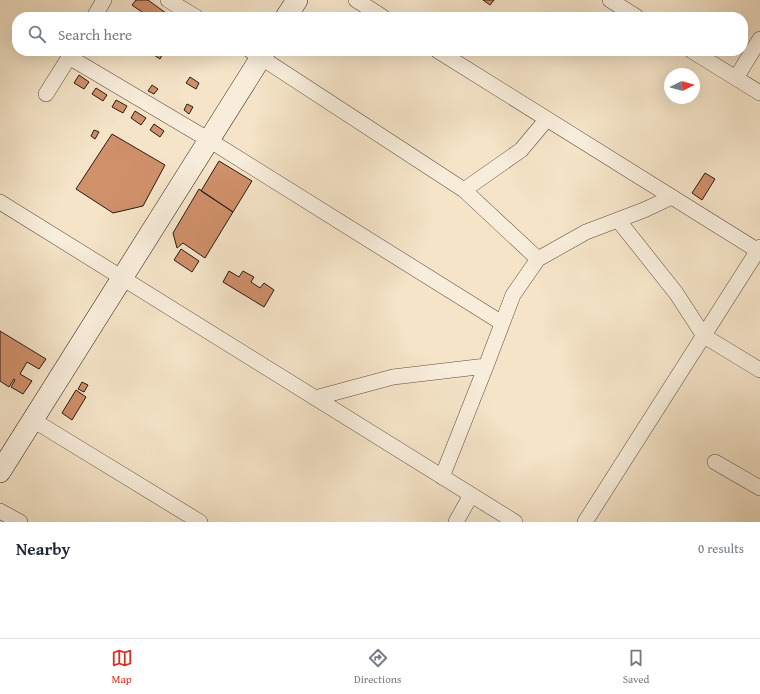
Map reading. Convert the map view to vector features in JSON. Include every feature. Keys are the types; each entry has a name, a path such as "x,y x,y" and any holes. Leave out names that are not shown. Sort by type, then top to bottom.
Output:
{"main road":[{"path":"289,12 297,0"},
{"path":"0,472 209,140 257,56"}],"street":[{"path":"97,12 104,0"},
{"path":"168,0 188,12"},
{"path":"356,0 375,12"},
{"path":"610,0 629,12"},
{"path":"736,78 760,39"},
{"path":"46,94 70,56"},
{"path":"74,56 502,323"},
{"path":"263,56 464,190 538,259"},
{"path":"446,56 759,250 585,522"},
{"path":"700,56 760,94"},
{"path":"464,190 521,150 547,119"},
{"path":"442,477 513,295 538,259 586,232 644,210 672,197"},
{"path":"0,202 515,522"},
{"path":"618,220 676,293 704,336 760,370"},
{"path":"314,398 393,377 486,366"},
{"path":"33,420 200,522"},
{"path":"715,462 760,488"},
{"path":"456,522 471,495"},
{"path":"0,511 20,522"}],"building":[{"path":"136,0 148,0 164,12 142,12 132,5"},
{"path":"483,0 494,0 490,5"},
{"path":"79,75 89,82 84,89 74,83"},
{"path":"190,77 199,83 196,89 186,83"},
{"path":"152,85 158,89 154,94 148,91"},
{"path":"96,88 107,95 103,101 92,94"},
{"path":"116,100 127,106 123,113 112,107"},
{"path":"187,104 193,107 189,114 184,110"},
{"path":"135,111 146,118 141,125 131,118"},
{"path":"154,124 164,131 160,137 150,130"},
{"path":"94,130 99,132 95,139 91,136"},
{"path":"112,134 165,165 143,206 113,213 76,189"},
{"path":"219,161 252,181 233,212 201,191"},
{"path":"705,173 715,179 702,200 692,193"},
{"path":"199,189 233,212 205,258 183,243 177,248 173,233"},
{"path":"181,249 199,261 192,272 174,260"},
{"path":"229,271 239,277 243,271 254,277 251,282 260,288 264,283 274,290 264,307 223,282"},
{"path":"0,331 46,359 39,369 27,362 20,374 32,381 23,394 11,387 15,380 14,379 9,387 0,381"},
{"path":"82,382 88,385 84,392 78,389"},
{"path":"76,390 86,397 72,420 62,413"}]}
